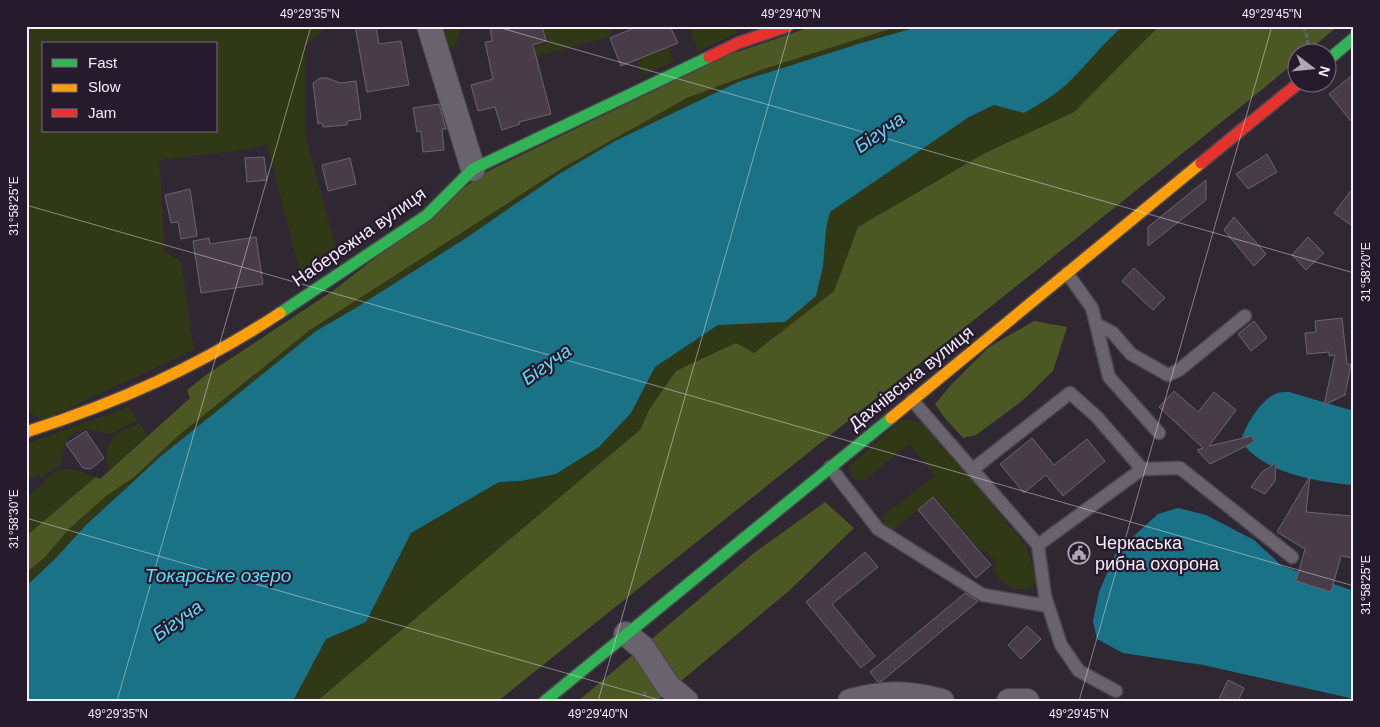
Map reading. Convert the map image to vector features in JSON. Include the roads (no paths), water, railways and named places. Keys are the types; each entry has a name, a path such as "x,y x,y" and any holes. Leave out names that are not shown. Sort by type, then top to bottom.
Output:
{"street":[{"path":"429,26 473,169"},
{"name":"Набережна вулиця","path":"26,432 132,394 197,363 249,333 427,215 473,169 738,43 788,26"},
{"path":"1338,52 1354,38"},
{"name":"Дахнівська вулиця","path":"545,701 1288,92"},
{"path":"626,634 643,648 668,686 686,701"},
{"path":"850,701 875,694 916,694 942,701"},
{"path":"1009,701 1027,701"}],"lane":[{"path":"1068,273 1092,308 1108,377 1159,433"},
{"path":"1096,324 1113,334 1131,354 1168,375 1179,370 1245,316"},
{"path":"973,469 1070,393 1097,417 1142,469"},
{"path":"912,400 1038,545 1045,596 1061,645 1080,671 1116,691"},
{"path":"830,467 878,529 983,595 1048,606"},
{"path":"1038,545 1142,469 1180,468 1292,557"}],"water":[{"name":"Токарське озеро","path":"921,26 1123,26 1066,85 1045,100 1024,113 994,105 969,117 830,212 826,229 823,266 816,296 785,322 718,325 655,367 631,413 599,447 556,474 521,481 499,482 411,533 366,622 326,639 293,701 26,701 26,586 55,559 86,525 161,456 316,331 466,238 559,174 615,141 738,82"},
{"path":"1289,392 1354,411 1354,485 1308,478 1276,468 1250,452 1241,441 1250,421 1265,401 1277,393"},
{"path":"1178,508 1206,515 1254,540 1282,566 1354,591 1354,699 1203,665 1123,653 1097,639 1093,621 1099,592 1116,552 1158,514"}],"place":[{"name":"Черкаська рибна охорона","path":"1079,553"}],"water label":[{"name":"Бігуча","path":"879,132"},
{"name":"Бігуча","path":"546,364"},
{"name":"Бігуча","path":"177,620"}]}
